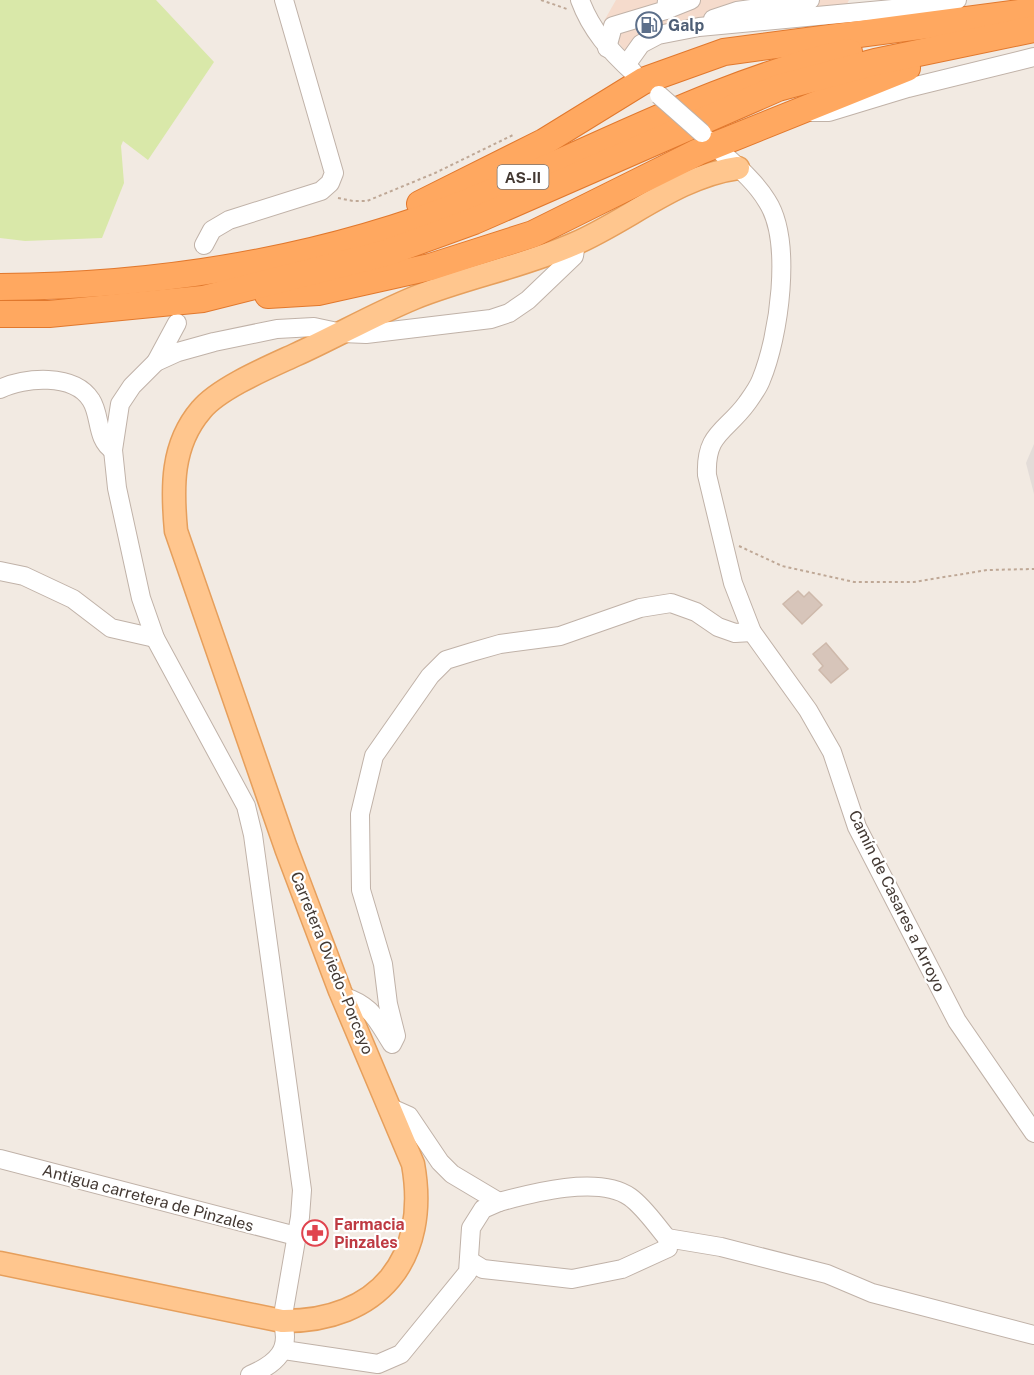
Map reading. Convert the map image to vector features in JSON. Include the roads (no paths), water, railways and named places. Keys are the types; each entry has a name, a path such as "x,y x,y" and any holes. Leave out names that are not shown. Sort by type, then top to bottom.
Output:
{"highway":[{"path":"267,261 393,218 544,142 643,80 724,52 1034,12"},
{"name":"AS-II","path":"0,287 104,283 267,261 374,235 469,201 647,121 798,64 1034,12"},
{"name":"AS-II","path":"0,314 59,313 203,299 387,253 474,221 778,88 875,62 1034,29"},
{"path":"203,299 318,292 430,267 532,234 708,139 795,111 995,37"}],"main road":[{"name":"Carretera Oviedo - Porceyo","path":"695,180 706,168 708,139"},
{"name":"Carretera Oviedo - Porceyo","path":"0,1263 282,1321 309,1322 360,1306 393,1277 405,1258 414,1234 418,1191 413,1164 342,996 286,848 176,531 172,492 174,467 186,434 201,409 235,385 416,298 527,263 576,243 695,180 738,168"}],"street":[{"path":"204,245 212,230 229,220 323,189 330,183 334,173 284,0"},
{"path":"607,48 613,26 666,5 691,0"},
{"path":"699,27 711,19 736,11 782,2 810,0"},
{"path":"643,80 641,44 658,35 699,27 903,8 957,0"},
{"name":"Camín de Casares a Arroyo","path":"583,8 607,48 708,139 769,203 775,220 781,257 772,343 761,381 745,406 711,440 706,459 707,475 733,584 752,632 808,710 832,752 857,827 957,1021 1034,1133"},
{"path":"795,111 829,112 908,88 1034,57"},
{"name":"Carretera Oviedo - Porceyo","path":"342,333 366,334 476,322 509,313 528,300 574,256 576,243"},
{"path":"177,323 156,362 132,386 120,404 113,450 117,488 141,598 155,638 236,784 251,825 302,1190 282,1321 287,1335 284,1350 262,1370 250,1375"},
{"path":"156,362 178,352 205,344 277,329 314,327 342,333"},
{"path":"0,389 15,382 33,379 55,381 75,387 91,398 102,436 113,450"},
{"path":"0,571 24,576 73,599 111,628 155,638"},
{"path":"342,996 361,1002 375,1017 392,1044 396,1036 388,1004 383,964 361,890 360,814 374,756 430,676 446,660 500,644 560,636 640,608 671,603 696,612 718,627 735,633 752,632"},
{"path":"391,1108 409,1116 440,1162 452,1174 499,1202"},
{"name":"Antigua carretera de Pinzales","path":"0,1159 296,1236"},
{"path":"284,1350 378,1364 401,1354 468,1272 471,1228 483,1209 538,1191 605,1188 629,1196 667,1238 668,1248 622,1269 572,1279 483,1269 470,1262"},
{"path":"667,1238 721,1247 827,1274 872,1293 1034,1335"}],"place":[{"name":"Galp","path":"649,25"},
{"name":"Farmacia Pinzales","path":"315,1233"}]}
